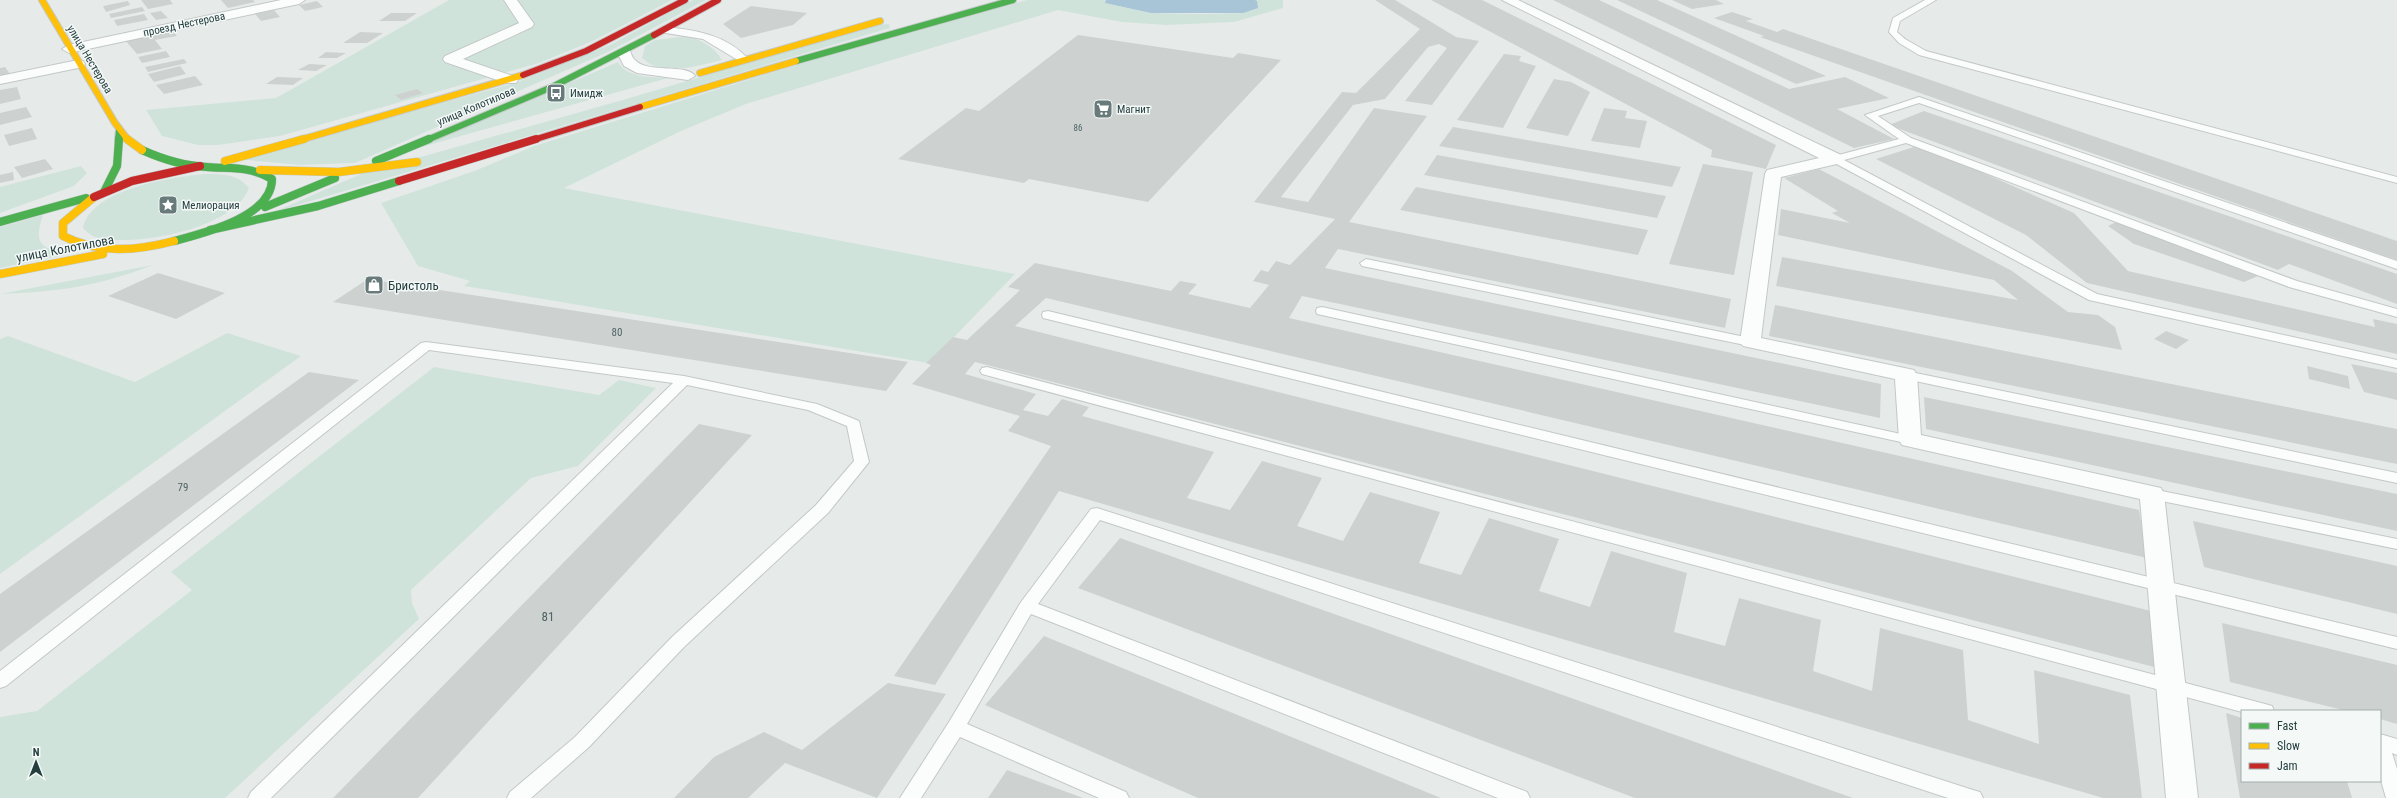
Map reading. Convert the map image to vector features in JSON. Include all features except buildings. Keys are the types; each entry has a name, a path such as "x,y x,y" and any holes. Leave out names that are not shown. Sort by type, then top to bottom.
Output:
{"main road":[{"name":"улица Нестерова","path":"42,0 69,49 119,130 136,146 152,154 203,166"},
{"name":"улица Колотилова","path":"0,222 100,194 146,176 203,166 511,80 588,51 685,0"},
{"name":"улица Колотилова","path":"0,274 176,241 210,230 529,97 624,52 718,0"},
{"path":"210,230 318,206 704,87 1013,0"},
{"path":"666,84 688,76 892,18"},
{"path":"100,194 117,166 119,130"},
{"path":"260,170 287,174 346,174 397,167 426,160"},
{"name":"улица Колотилова","path":"203,166 244,166 260,170 272,179 271,191 260,205 237,219"},
{"name":"улица Колотилова","path":"100,194 75,209 63,223 63,236 76,244 101,249 134,248"}],"street":[{"name":"проезд Нестерова","path":"69,49 299,0"},
{"path":"510,0 527,24 450,59 511,80"},
{"path":"1508,0 1835,159"},
{"path":"624,52 629,63 642,70 688,76"},
{"path":"0,80 78,64"},
{"path":"1835,159 1773,174 1750,342 1906,374 1910,440 2152,494 2182,798"}],"lane":[{"path":"1932,0 1917,6 1896,20 1893,32 1902,42 1928,57 2011,76 2397,180"},
{"path":"663,30 698,33 720,41 744,60"},
{"path":"2397,265 1919,100 1870,114 1907,140 2293,284 2397,314"},
{"path":"1835,159 1907,140"},
{"path":"1835,159 2093,297 2397,364"},
{"path":"1366,263 1750,342"},
{"path":"1322,311 1910,440"},
{"path":"1048,315 2161,587 2397,643"},
{"path":"0,681 426,346 684,380 812,407 854,424 862,462 822,509 678,642 582,742 517,798"},
{"path":"986,371 2261,710"},
{"path":"1906,374 2397,478"},
{"path":"258,798 684,380"},
{"path":"2152,494 2397,544"},
{"path":"910,798 956,727 1027,606 1097,513 1973,798"},
{"path":"1027,606 1520,798"},
{"path":"956,727 1119,798"},
{"path":"2381,743 2397,747"},
{"path":"2381,746 2396,798"}],"shaded area":[{"path":"449,0 672,0 593,41 539,63 280,136 218,145 198,145 162,136 146,110 276,98"},
{"path":"693,0 706,0 608,52 355,163 299,165 237,159 518,82 612,44"},
{"path":"1027,0 1106,0 1105,3 1151,13 1243,13 1257,1 1255,0 1283,0 1283,8 1234,22 1166,25 1122,22 1058,10 746,104 681,131 564,188 1015,274 929,363 464,286 470,281 418,266 381,203 477,170 534,146 813,60"},
{"path":"889,24 890,28 274,212 361,174 626,99 877,25"},
{"path":"688,36 708,45 716,51 722,60 673,69 655,66 642,58 645,46 655,40"},
{"path":"618,62 627,71 633,74 647,77 668,78 418,148"},
{"path":"81,166 87,173 74,186 0,213 0,187"},
{"path":"205,174 235,177 245,183 249,188 240,202 224,214 204,224 181,232 133,240 112,240 95,237 83,228 89,215 101,204 116,195 154,182"},
{"path":"43,215 39,233 39,239 42,244 52,250 69,254 0,268 0,227"},
{"path":"153,265 114,278 78,287 41,292 0,294"},
{"path":"227,333 301,356 0,574 0,339 8,336 135,382"},
{"path":"434,367 599,395 619,380 656,388 578,466 531,478 411,590 412,603 419,619 225,798 0,798 0,717 37,711 192,590 171,572"}],"water":[{"path":"1106,0 1255,0 1257,1 1258,8 1243,13 1151,13 1105,3"}],"traffic: fast":[{"path":"796,61 1013,0"},
{"path":"376,161 552,87 654,35"},
{"path":"104,192 117,166 119,130"},
{"path":"142,150 174,162 190,165 248,168 272,179 271,191 265,200 255,209 213,229 174,241"},
{"path":"265,207 335,178"},
{"path":"210,230 318,206 399,181"},
{"path":"0,222 86,198"}],"traffic: slow":[{"path":"42,0 115,123 129,141 142,150"},
{"path":"700,73 880,21"},
{"path":"640,107 796,61"},
{"path":"225,161 443,100 523,75"},
{"path":"260,170 300,173 339,172 378,169 417,162"},
{"path":"94,197 76,210 63,223 63,236 89,247 117,250 146,247 174,241"},
{"path":"0,274 103,254"}],"traffic: jam":[{"path":"523,75 586,51 685,0"},
{"path":"654,35 718,0"},
{"path":"399,181 640,107"},
{"path":"94,197 119,185 132,181 200,166"}],"place":[{"name":"Имидж","path":"556,93"},
{"name":"Магнит","path":"1103,109"},
{"name":"Мелиорация","path":"168,205"},
{"name":"Бристоль","path":"374,285"}]}
